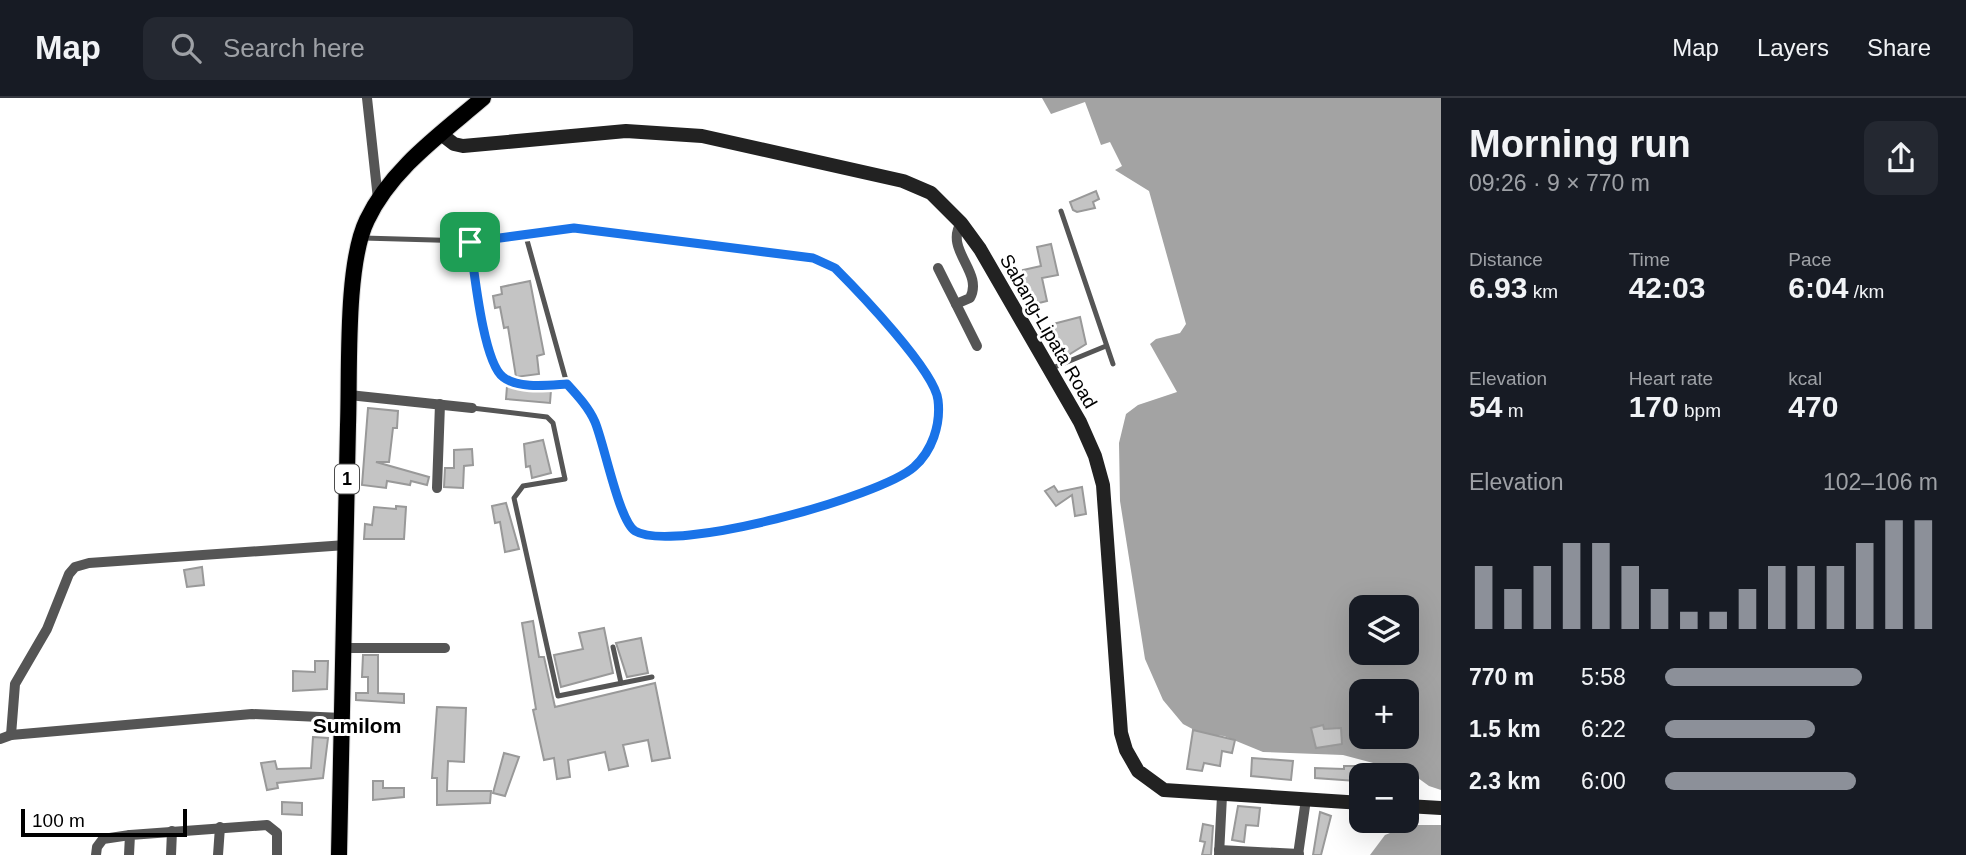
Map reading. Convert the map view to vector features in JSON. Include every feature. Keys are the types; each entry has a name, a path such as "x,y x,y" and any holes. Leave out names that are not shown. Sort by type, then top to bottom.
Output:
{"highway":[{"name":"1","path":"339,855 349,395 355,264 360,237 378,200 409,163 483,98"}],"main road":[{"name":"Sabang-Lipata Road","path":"441,134 454,144 463,146 626,131 702,136 903,181 931,193 961,223 1051,369 1080,422 1103,485 1120,723 1126,750 1138,771 1164,790 1222,796 1349,802"},
{"path":"1419,807 1441,808"}],"street":[{"path":"367,98 378,200"},
{"path":"956,304 970,298 974,286 957,246 956,232 961,223"},
{"path":"938,268 977,346"},
{"path":"349,395 472,408"},
{"path":"437,488 440,404"},
{"path":"11,735 15,684 47,629 69,574 75,567 89,563 346,545"},
{"path":"344,648 445,648"},
{"path":"0,739 11,735 252,714 342,718"},
{"path":"1222,796 1219,852 1298,855 1306,799"},
{"path":"218,855 220,827"},
{"path":"96,855 97,847 103,839 220,827 273,827 276,832 277,855"},
{"path":"172,831 172,855"},
{"path":"129,855 130,835"}],"lane":[{"path":"1061,211 1113,364"},
{"path":"360,237 470,242 525,233 574,228 710,243 825,262 845,278 920,364 935,386 939,415 931,447 924,457 894,480 864,494 730,529 657,536 631,528 595,422 567,384 525,233"},
{"path":"470,242 485,335 498,372 512,382 567,384"},
{"path":"1051,369 1106,346"},
{"path":"472,408 547,417 552,423 565,479 523,486 514,498 558,696 652,677"},
{"path":"613,647 621,683"}],"shaded area":[{"path":"1042,98 1441,98 1441,790 1419,779 1419,763 1373,763 1343,755 1263,752 1224,736 1202,734 1183,724 1163,700 1145,659 1120,501 1119,443 1126,414 1138,405 1177,392 1150,344 1156,339 1180,333 1186,324 1149,191 1115,170 1122,166 1110,142 1101,145 1085,102 1051,114"},
{"path":"1419,825 1441,825 1441,855 1370,855 1385,835 1419,833"}],"building":[{"path":"1096,191 1099,199 1093,202 1095,208 1077,212 1073,210 1070,202"},
{"path":"1051,244 1058,275 1042,278 1047,301 1031,305 1023,270 1041,266 1037,247"},
{"path":"530,281 544,354 537,356 539,374 516,377 508,327 504,328 500,307 495,308 493,296 502,294 501,287"},
{"path":"1080,317 1086,344 1062,359 1053,324"},
{"path":"507,386 551,390 550,403 506,399"},
{"path":"368,408 398,411 389,462 376,462 429,477 427,485 411,481 410,485 387,481 386,488 362,485"},
{"path":"543,440 551,473 532,478 530,466 526,467 524,444"},
{"path":"472,449 473,465 464,466 463,488 444,487 445,468 454,468 454,450"},
{"path":"1054,486 1058,492 1082,487 1086,514 1075,516 1072,495 1056,506 1045,491"},
{"path":"506,503 519,549 505,552 500,522 495,523 492,506"},
{"path":"396,506 406,507 404,539 364,539 365,524 372,525 374,507 396,509"},
{"path":"202,567 204,585 187,587 184,570"},
{"path":"533,621 539,657 544,657 555,707 655,683 670,758 652,761 648,740 623,745 628,766 609,770 605,752 568,760 570,777 557,779 554,758 544,760 533,710 536,709 522,623"},
{"path":"604,628 613,673 561,687 554,655 583,649 579,633"},
{"path":"641,638 648,673 627,677 616,643"},
{"path":"363,655 378,655 378,693 404,694 404,703 356,700 356,693 368,693 368,677 362,677"},
{"path":"315,661 328,661 327,689 293,691 293,671 315,672"},
{"path":"437,707 466,708 464,762 448,761 447,791 491,791 490,803 437,805 437,778 432,778"},
{"path":"1323,725 1324,729 1341,728 1342,744 1316,748 1311,728"},
{"path":"1193,730 1235,740 1232,753 1222,751 1220,766 1204,763 1202,771 1187,769"},
{"path":"313,737 328,738 323,778 277,783 278,788 267,790 261,763 275,761 277,769 311,768"},
{"path":"504,753 519,757 505,796 493,793"},
{"path":"1252,758 1293,761 1291,780 1251,776"},
{"path":"1344,766 1349,766 1349,780 1315,778 1315,768 1344,769"},
{"path":"373,781 383,781 383,788 404,788 404,797 373,800"},
{"path":"282,802 302,803 302,815 282,814"},
{"path":"1238,806 1260,808 1258,826 1246,825 1244,842 1232,840"},
{"path":"1320,812 1331,816 1321,855 1313,855"},
{"path":"1203,824 1213,826 1211,855 1202,855 1205,842 1200,841"}],"district":[{"name":"Sumilom","path":"357,726"}],"route":[{"path":"574,228 710,243 825,262 845,278 920,364 935,386 939,415 931,447 912,469 894,480 864,494 820,508 730,529 657,536 637,532 626,519 595,422 577,395 567,384 512,382 504,378 494,366 475,284 470,242 574,228"}]}
